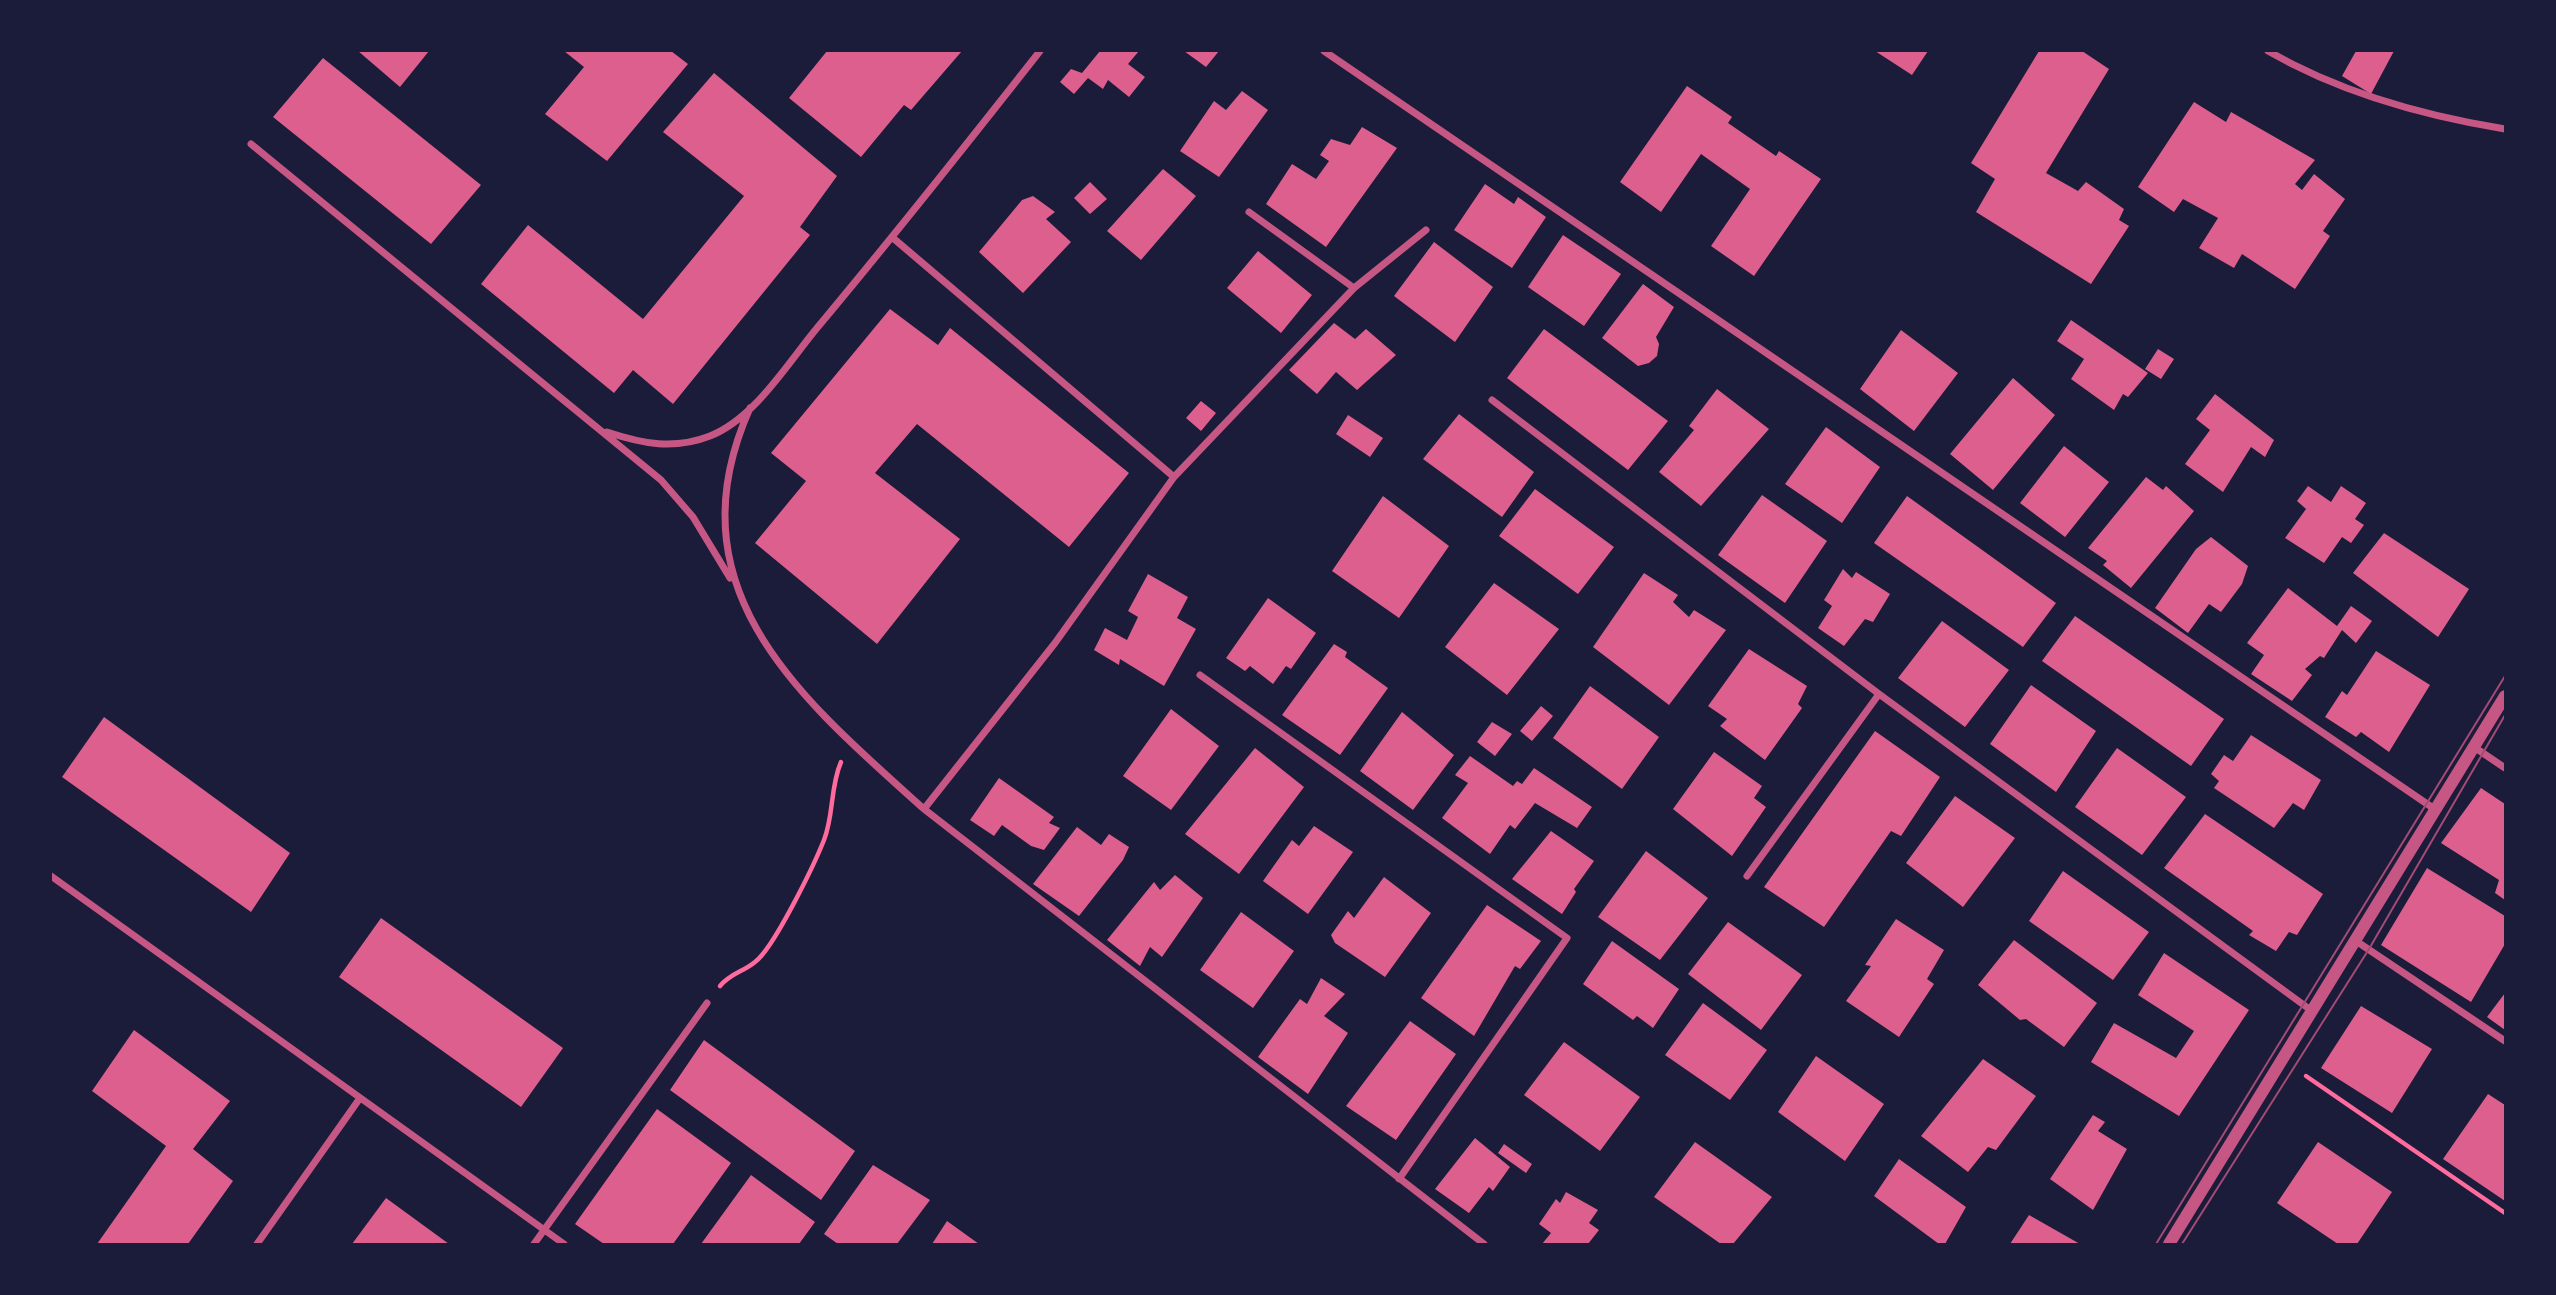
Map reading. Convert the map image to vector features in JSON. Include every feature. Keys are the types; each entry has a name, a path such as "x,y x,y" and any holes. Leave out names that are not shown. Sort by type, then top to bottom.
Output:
{"street":[{"path":"601,429 659,446 680,444 711,436 750,408 893,237 1040,51"},
{"path":"1324,51 2437,810"},
{"path":"2268,51 2369,94 2465,122 2505,129"},
{"path":"251,144 601,429 669,489 693,517 734,584 758,632 790,676 855,747 924,809 1484,1244"},
{"path":"1249,212 1354,288"},
{"path":"924,809 1055,643 1174,477 1354,288 1426,230"},
{"path":"893,237 1174,477"},
{"path":"1492,400 1879,694 2312,1011"},
{"path":"734,584 726,542 724,502 730,463 750,408"},
{"path":"1200,675 1567,938 1399,1179"},
{"path":"1747,876 1879,694"},
{"path":"2169,1244 2505,696"},
{"path":"2474,747 2505,768"},
{"path":"51,876 564,1244"},
{"path":"2356,941 2505,1041"},
{"path":"534,1244 706,1003"},
{"path":"257,1244 360,1098"}],"path":[{"path":"706,1003 730,975 755,962 770,944 824,839 834,779 842,760 855,747"},
{"path":"2306,1076 2505,1213"}],"building":[{"path":"358,51 429,51 400,87"},
{"path":"564,51 671,51 688,64 607,161 545,114 584,67"},
{"path":"827,51 962,51 911,110 904,105 861,157 789,98"},
{"path":"1100,51 1139,51 1128,64 1145,77 1129,97 1108,80 1103,89 1088,78 1074,94 1060,82 1071,69 1082,73"},
{"path":"1184,51 1219,51 1206,67"},
{"path":"1875,51 1928,51 1912,75"},
{"path":"2039,51 2082,51 2109,69 2046,173 2078,191 2086,182 2124,209 2119,220 2129,226 2091,284 1976,212 1995,179 1971,163"},
{"path":"2356,51 2394,51 2371,94 2342,76"},
{"path":"323,58 481,185 431,244 273,117"},
{"path":"714,73 837,176 800,227 810,235 673,404 633,370 614,393 481,284 528,225 643,319 744,196 663,132"},
{"path":"1687,86 1732,117 1728,123 1776,156 1779,151 1821,179 1754,276 1711,246 1750,189 1701,154 1661,212 1620,182"},
{"path":"1242,91 1268,110 1219,177 1180,151 1214,101 1226,110"},
{"path":"2194,102 2226,122 2231,112 2315,160 2295,184 2302,190 2314,174 2345,199 2323,231 2330,236 2295,289 2242,254 2234,268 2199,248 2218,218 2183,199 2174,212 2138,187"},
{"path":"1362,127 1397,148 1326,247 1266,204 1292,164 1316,179 1329,161 1320,155 1331,139 1350,145"},
{"path":"1163,169 1196,196 1141,260 1107,231"},
{"path":"1090,182 1107,199 1090,214 1074,198"},
{"path":"1485,184 1514,204 1518,197 1546,217 1512,268 1454,230"},
{"path":"1033,196 1055,212 1046,219 1071,242 1023,293 979,252 1022,200"},
{"path":"1563,235 1621,274 1584,326 1528,287"},
{"path":"1434,242 1493,287 1455,342 1394,296"},
{"path":"1258,251 1312,295 1281,333 1227,288"},
{"path":"1643,284 1674,307 1656,337 1659,344 1657,356 1649,363 1638,366 1602,338"},
{"path":"890,309 938,345 950,328 1129,473 1069,547 917,424 875,473 960,539 877,644 755,543 806,481 771,453"},
{"path":"2071,320 2148,373 2128,397 2123,394 2114,410 2071,379 2084,359 2057,341"},
{"path":"1334,323 1355,339 1366,329 1396,355 1357,390 1336,372 1317,394 1289,370"},
{"path":"1544,329 1668,421 1628,470 1507,378"},
{"path":"1901,330 1958,373 1914,431 1860,389"},
{"path":"2158,349 2174,359 2161,379 2145,369"},
{"path":"2013,378 2055,415 1993,490 1950,454"},
{"path":"1717,389 1769,429 1701,506 1659,472 1694,430 1689,426"},
{"path":"2215,394 2274,440 2265,457 2251,447 2223,492 2185,464 2210,430 2196,419"},
{"path":"1201,401 1216,413 1201,431 1186,418"},
{"path":"1459,414 1534,472 1502,517 1423,459"},
{"path":"1348,415 1383,438 1370,457 1336,434"},
{"path":"1826,427 1880,467 1842,523 1785,484"},
{"path":"2064,446 2109,482 2065,537 2020,503"},
{"path":"2146,477 2163,490 2166,486 2194,511 2131,588 2103,565 2107,561 2088,548"},
{"path":"2308,486 2331,502 2341,486 2366,503 2355,519 2364,525 2351,543 2342,537 2324,563 2285,538 2306,509 2297,501"},
{"path":"1535,489 1614,547 1578,594 1499,536"},
{"path":"1762,495 1827,541 1785,603 1718,555"},
{"path":"1383,496 1449,546 1399,618 1332,571"},
{"path":"1907,496 2056,603 2023,647 1874,543"},
{"path":"2384,533 2469,589 2438,637 2353,573"},
{"path":"2211,537 2248,566 2242,584 2221,612 2209,604 2188,633 2155,608 2196,549"},
{"path":"1843,569 1852,578 1856,572 1890,594 1873,622 1865,619 1844,646 1818,628 1832,606 1824,600"},
{"path":"1644,573 1678,595 1673,602 1689,617 1694,610 1726,630 1669,705 1593,647"},
{"path":"1148,574 1188,597 1177,618 1196,629 1164,686 1120,659 1119,665 1094,650 1105,628 1127,640 1138,617 1128,611"},
{"path":"1494,583 1559,629 1507,695 1445,647"},
{"path":"2288,588 2337,626 2351,606 2372,621 2356,643 2342,630 2324,658 2320,656 2305,669 2312,675 2292,701 2251,674 2264,655 2247,643"},
{"path":"1268,598 1316,633 1291,669 1286,666 1273,684 1250,666 1245,671 1226,658"},
{"path":"2075,616 2224,719 2191,766 2042,661"},
{"path":"1942,621 2009,670 1965,727 1898,678"},
{"path":"1334,644 1347,652 1345,657 1388,688 1340,755 1282,715"},
{"path":"1749,649 1807,686 1798,704 1802,708 1765,760 1720,726 1727,719 1708,706"},
{"path":"2376,651 2430,685 2389,752 2361,732 2356,737 2325,717 2342,691 2347,695"},
{"path":"2031,685 2096,731 2056,792 1990,744"},
{"path":"1590,686 1659,737 1622,789 1553,738"},
{"path":"1541,706 1553,716 1532,741 1520,731"},
{"path":"1171,709 1219,746 1171,810 1123,776"},
{"path":"1402,712 1454,755 1413,810 1360,771"},
{"path":"104,717 290,853 251,912 62,777"},
{"path":"1492,722 1512,734 1495,756 1477,742"},
{"path":"1875,731 1940,777 1901,836 1891,831 1824,927 1764,887"},
{"path":"2251,735 2321,780 2304,810 2293,803 2274,828 2214,788 2219,781 2211,774 2224,755 2233,761"},
{"path":"1255,748 1304,787 1239,874 1185,834"},
{"path":"2117,748 2186,797 2142,855 2075,807"},
{"path":"1714,752 1762,786 1754,798 1766,807 1732,856 1673,809"},
{"path":"1470,756 1513,786 1517,781 1522,784 1534,768 1592,807 1577,828 1535,803 1515,829 1510,825 1490,854 1442,818 1468,783 1455,775"},
{"path":"999,778 1054,817 1049,823 1060,828 1044,850 1031,846 1002,825 994,836 970,820"},
{"path":"2481,788 2505,804 2505,900 2495,893 2499,880 2441,843"},
{"path":"1955,796 2015,838 1963,907 1906,863"},
{"path":"2205,814 2323,894 2297,935 2289,932 2276,951 2249,935 2253,931 2164,868"},
{"path":"1314,826 1353,852 1308,914 1263,881 1292,840 1299,846"},
{"path":"1077,827 1101,845 1109,834 1129,847 1123,860 1079,916 1033,884"},
{"path":"1551,831 1594,861 1574,889 1576,892 1562,914 1512,879"},
{"path":"1646,851 1708,898 1660,960 1598,917"},
{"path":"2427,868 2505,916 2505,944 2471,1002 2381,945"},
{"path":"2063,871 2149,932 2113,980 2029,921"},
{"path":"1175,875 1203,898 1162,957 1150,947 1140,966 1107,940 1154,882 1160,890"},
{"path":"1384,877 1431,913 1385,977 1335,943 1331,935 1348,911 1354,918"},
{"path":"1487,905 1541,941 1520,969 1515,966 1474,1036 1421,998"},
{"path":"1241,912 1294,951 1253,1008 1200,970"},
{"path":"381,918 563,1048 521,1107 339,977"},
{"path":"1896,919 1944,950 1927,979 1934,984 1899,1037 1846,1001 1871,966 1865,965"},
{"path":"1728,922 1802,975 1761,1030 1688,974"},
{"path":"2014,940 2097,1003 2064,1047 2026,1019 2020,1020 1978,985"},
{"path":"1612,941 1679,989 1653,1028 1637,1016 1633,1020 1583,984"},
{"path":"2164,953 2249,1010 2179,1116 2091,1062 2114,1023 2176,1058 2194,1031 2138,995"},
{"path":"1321,978 1345,994 1324,1016 1348,1033 1308,1094 1258,1057 1300,999 1307,1004"},
{"path":"2505,993 2505,1030 2487,1017"},
{"path":"1703,1003 1767,1050 1730,1100 1665,1055"},
{"path":"2361,1006 2432,1049 2392,1113 2321,1068"},
{"path":"1410,1021 1456,1054 1396,1140 1346,1106"},
{"path":"134,1030 230,1101 193,1149 233,1181 188,1244 97,1244 166,1146 92,1091"},
{"path":"704,1040 855,1151 821,1200 670,1090"},
{"path":"1564,1042 1640,1097 1600,1151 1524,1095"},
{"path":"1816,1056 1884,1104 1845,1161 1778,1112"},
{"path":"1983,1059 2036,1096 1996,1150 1988,1147 1968,1172 1921,1136"},
{"path":"2488,1094 2505,1105 2505,1201 2443,1159"},
{"path":"657,1109 731,1163 673,1244 604,1244 575,1224"},
{"path":"2093,1115 2105,1122 2098,1131 2127,1149 2093,1210 2050,1179"},
{"path":"1475,1138 1510,1167 1493,1191 1489,1187 1469,1213 1435,1189"},
{"path":"1695,1142 1772,1197 1733,1244 1721,1244 1654,1197"},
{"path":"2318,1142 2392,1192 2357,1244 2338,1244 2277,1203"},
{"path":"1504,1144 1532,1164 1526,1173 1498,1153"},
{"path":"1899,1159 1966,1207 1945,1244 1939,1244 1874,1196"},
{"path":"873,1165 930,1200 897,1244 838,1244 824,1234"},
{"path":"751,1175 815,1222 799,1244 701,1244"},
{"path":"1566,1192 1598,1210 1589,1223 1599,1230 1588,1244 1542,1244 1551,1233 1539,1224 1556,1199 1560,1203"},
{"path":"386,1198 449,1244 352,1244"},
{"path":"2029,1215 2080,1244 2010,1244"},
{"path":"947,1221 979,1244 932,1244"}],"tram line":[{"path":"2156,1244 2505,676"},
{"path":"2182,1244 2369,949 2505,715"}]}
